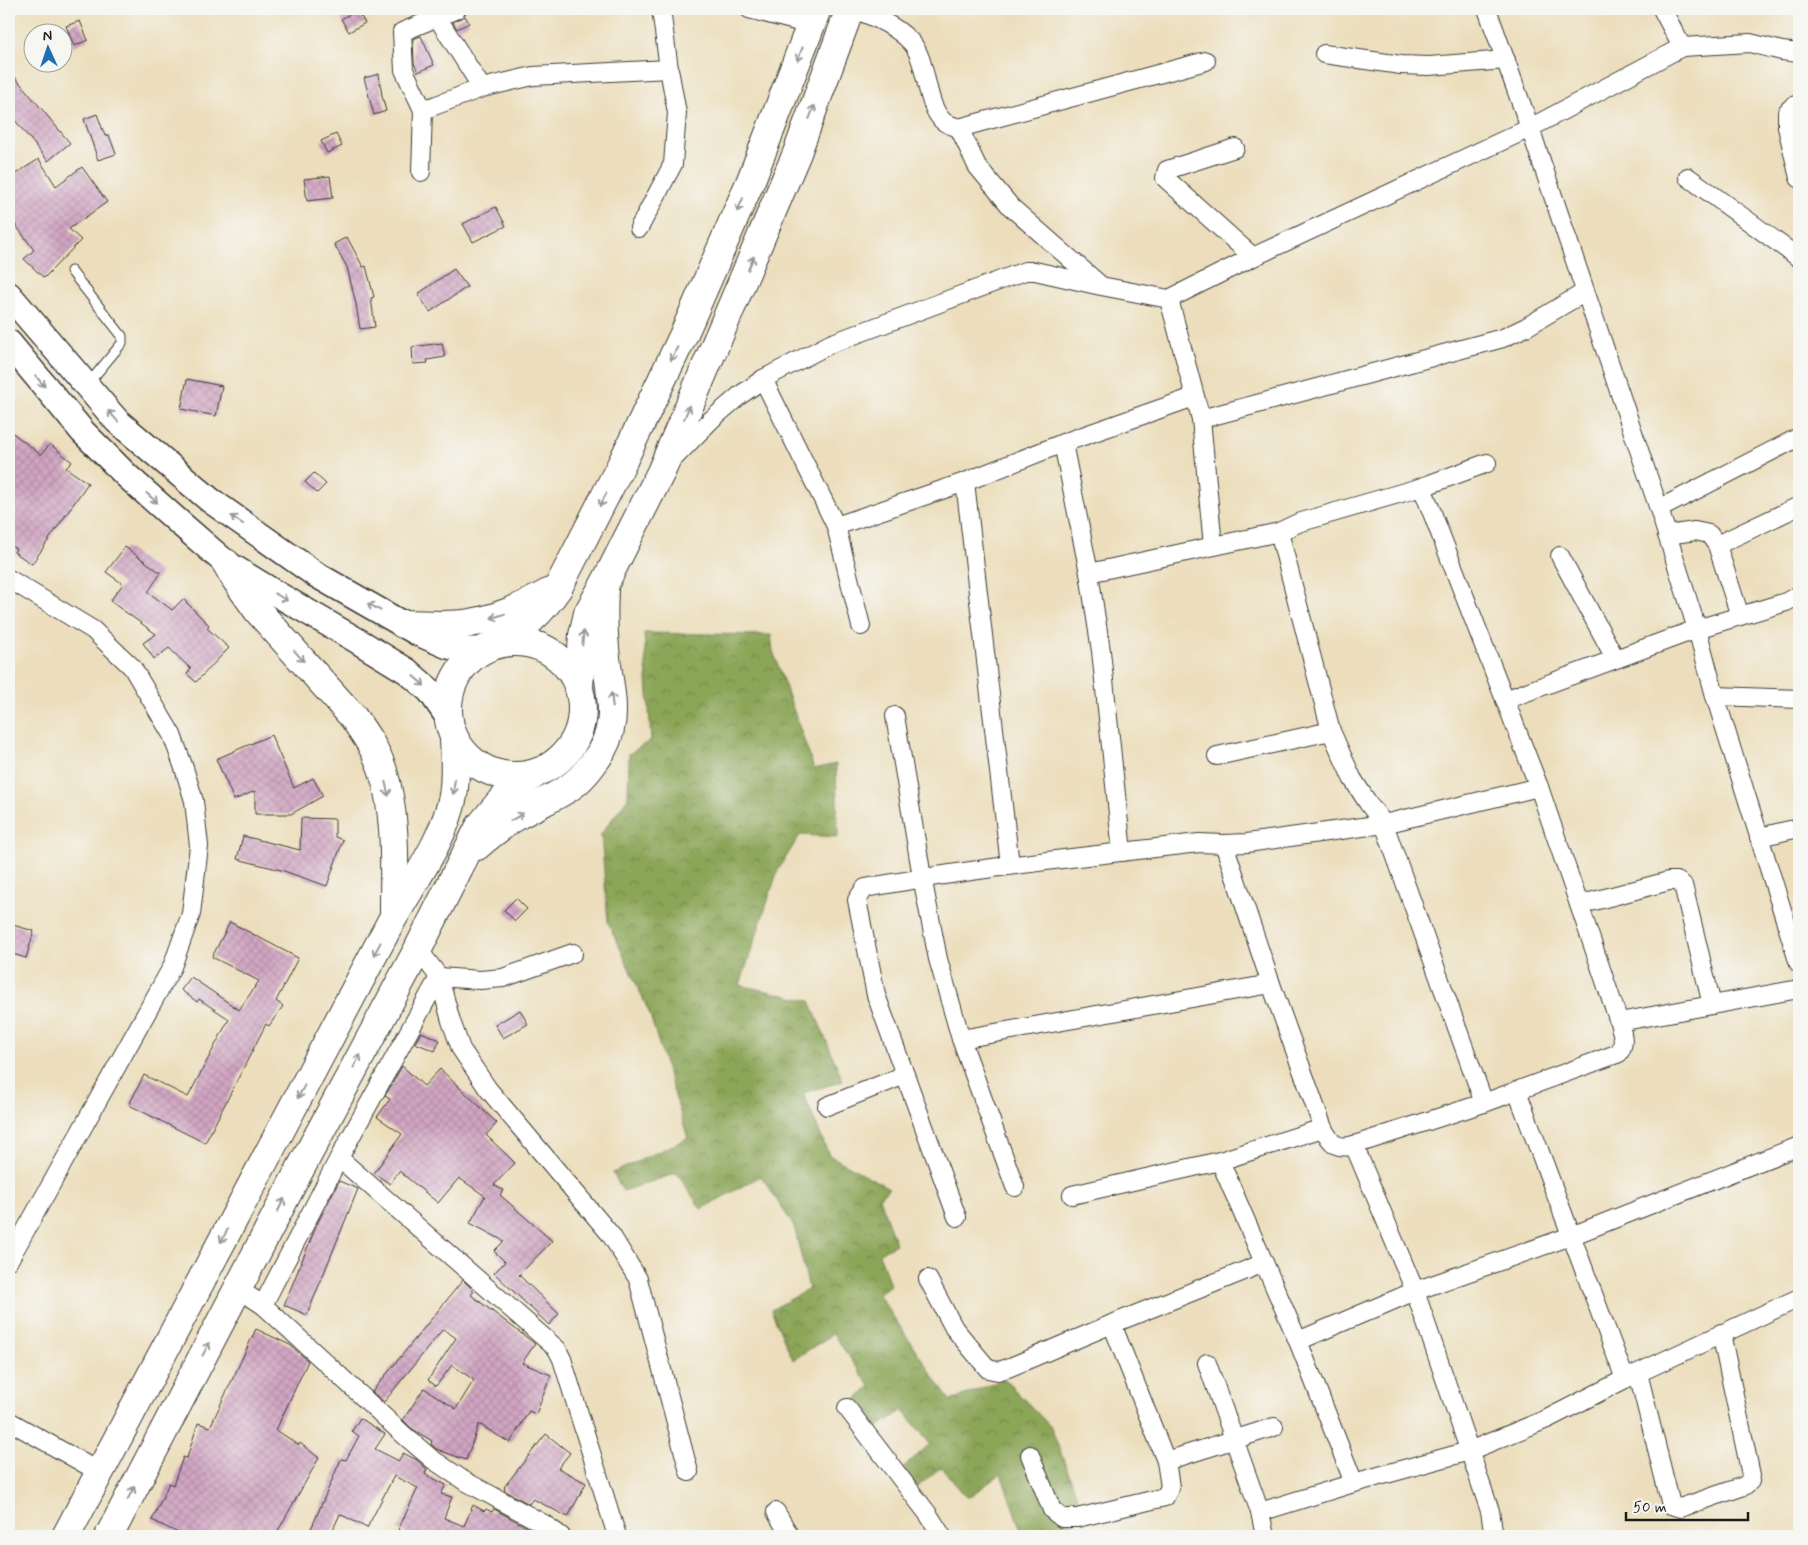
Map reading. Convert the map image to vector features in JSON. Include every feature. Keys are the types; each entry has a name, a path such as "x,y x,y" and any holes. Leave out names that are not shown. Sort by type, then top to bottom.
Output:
{"main road":[{"path":"579,687 585,624 588,613 661,472 797,153 852,9"},
{"path":"66,1536 442,831 450,809 454,787 448,704 455,678 472,658 533,620 558,588 621,465 683,336 752,180 814,17"},
{"path":"9,295 117,421 210,500 315,574 403,624 448,646 468,650 520,642 539,646 556,656 570,670 579,687 583,704 582,722 576,738 566,752 554,764 538,772 515,788 490,813 464,857 418,949 297,1174 109,1536"},
{"path":"9,343 90,438 127,476 226,563 358,640 422,682 430,691 469,758 479,766 501,775 514,776 538,772"},
{"path":"226,563 258,611 353,717 379,759 392,816 394,918"},
{"path":"464,857 494,831 570,787 588,771 601,753 609,734 613,705 603,625 605,583"},
{"path":"403,624 455,625 483,620 530,603 558,588"}],"street":[{"path":"421,172 423,110 404,70 402,32 457,9"},
{"path":"639,228 673,164 677,113 661,9"},
{"path":"749,9 814,17"},
{"path":"852,9 884,14 911,41 918,53 926,84 942,121 959,128 1206,61"},
{"path":"1487,9 1530,128 1659,509 1697,629 1714,696 1798,956"},
{"path":"1662,9 1682,47"},
{"path":"437,17 482,88"},
{"path":"661,472 711,420 739,396 763,379 830,344 1025,271 1035,271 1169,299 1530,128 1682,47 1750,43 1799,53"},
{"path":"1324,54 1401,65 1429,66 1506,60"},
{"path":"423,110 482,88 533,76 669,69"},
{"path":"1799,104 1793,106 1787,112 1787,127 1799,178"},
{"path":"959,128 977,166 1012,207 1101,286"},
{"path":"1235,148 1167,170 1165,178 1253,258"},
{"path":"1688,177 1799,258"},
{"path":"1201,419 1503,338 1526,327 1585,292"},
{"path":"1169,299 1201,419 1213,546"},
{"path":"763,379 836,526 861,626"},
{"path":"836,526 965,482 1063,443 1194,397"},
{"path":"1659,509 1799,437"},
{"path":"1063,443 1089,573 1101,651 1122,852"},
{"path":"1089,573 1279,532 1298,523 1422,487 1487,463"},
{"path":"965,482 1010,865"},
{"path":"1224,844 1271,984 1330,1142 1346,1147 1354,1145 1517,1091 1619,1053 1623,1046 1624,1040 1619,1022 1539,787 1422,487"},
{"path":"1718,545 1799,506"},
{"path":"1667,535 1695,531 1709,534 1718,545 1740,616"},
{"path":"1279,532 1331,731 1352,778 1368,804 1384,824 1484,1102"},
{"path":"1560,556 1615,658"},
{"path":"9,579 93,630 132,667 172,735 194,801 198,846 191,914 172,968 9,1260"},
{"path":"1505,700 1615,658 1697,629 1786,602 1799,596"},
{"path":"1714,696 1799,699"},
{"path":"895,716 922,878 938,959 961,1039 1016,1187"},
{"path":"1217,756 1331,731"},
{"path":"958,1217 876,995 857,900 865,888 1010,865 1199,843 1224,844 1384,824 1539,787"},
{"path":"1759,837 1799,828"},
{"path":"1579,905 1669,881 1677,881 1683,885 1712,1005"},
{"path":"418,949 439,977 461,1049 488,1089 611,1235 638,1279 690,1472"},
{"path":"439,977 480,980 503,978 573,953"},
{"path":"264,1305 340,1158 439,977"},
{"path":"961,1039 1271,984"},
{"path":"1619,1022 1799,989"},
{"path":"827,1106 905,1075"},
{"path":"1517,1091 1571,1236 1631,1376 1671,1505 1680,1508 1744,1486 1750,1481 1721,1333"},
{"path":"1072,1195 1220,1161 1324,1128"},
{"path":"1354,1145 1415,1291 1490,1511 1494,1536"},
{"path":"1298,1340 1415,1291 1571,1236 1799,1146"},
{"path":"340,1158 557,1349 562,1359 618,1536"},
{"path":"1220,1161 1298,1340 1354,1483"},
{"path":"928,1278 954,1328 988,1369 993,1371 1008,1368 1264,1263"},
{"path":"238,1289 264,1305 432,1459 463,1480 544,1524 561,1536"},
{"path":"1260,1512 1354,1483 1469,1451 1547,1419 1631,1376 1799,1298"},
{"path":"1030,1455 1052,1510 1062,1518 1077,1518 1165,1497 1170,1487 1166,1461 1112,1324"},
{"path":"1207,1363 1260,1512 1265,1536"},
{"path":"847,1408 928,1514 942,1536"},
{"path":"9,1421 99,1472"},
{"path":"1166,1461 1274,1427"},
{"path":"776,1512 790,1536"}],"lane":[{"path":"71,271 122,336 122,343 87,386"}],"green space":[{"path":"644,633 771,635 773,651 814,769 836,764 838,837 800,835 778,870 740,985 810,1001 843,1081 803,1093 829,1155 889,1188 879,1198 896,1244 879,1253 890,1285 878,1294 950,1401 1004,1379 1051,1427 1084,1514 1062,1536 1023,1536 1001,1474 967,1498 941,1467 916,1488 902,1469 930,1444 903,1410 870,1433 853,1402 870,1386 833,1334 793,1360 771,1310 809,1289 794,1226 761,1176 701,1209 677,1173 623,1191 613,1173 688,1138 649,1012 608,922 601,834 628,798 629,754 651,740"}],"building":[{"path":"357,10 365,23 349,32 341,19"},
{"path":"465,16 469,23 457,29 453,22"},
{"path":"80,21 88,40 74,46 72,41 72,24"},
{"path":"421,36 434,65 418,72 414,63 413,39"},
{"path":"9,70 70,143 48,161 9,113"},
{"path":"379,74 386,111 374,115 364,78"},
{"path":"97,114 105,136 109,135 116,154 98,160 84,119"},
{"path":"336,134 342,146 327,153 321,141"},
{"path":"39,159 56,186 82,167 107,202 69,229 81,240 44,278 24,259 34,250 9,216 9,178"},
{"path":"330,176 333,198 307,201 304,179"},
{"path":"496,207 506,226 473,242 463,224"},
{"path":"347,237 363,267 366,266 374,297 371,298 375,327 360,329 347,267 334,244"},
{"path":"454,269 467,287 430,312 418,294"},
{"path":"442,343 445,357 427,360 428,363 413,364 412,347"},
{"path":"187,379 222,386 216,416 181,409"},
{"path":"9,430 41,455 50,444 72,462 66,468 88,483 32,564 14,552 16,549 9,544"},
{"path":"314,473 326,484 317,493 305,482"},
{"path":"125,547 161,573 148,592 172,610 183,599 209,625 207,628 229,648 196,682 187,674 191,669 169,648 154,659 143,643 156,634 110,601 123,584 106,572"},
{"path":"271,735 294,788 313,778 323,796 291,814 255,814 255,791 234,800 216,759"},
{"path":"301,818 335,819 335,837 343,840 327,886 281,870 237,859 243,836 300,850"},
{"path":"516,898 527,909 515,921 504,910"},
{"path":"230,922 298,958 276,1001 283,1006 269,1026 266,1024 205,1143 129,1105 144,1075 188,1097 229,1019 199,999 197,1002 181,990 191,977 239,1010 259,981 212,957"},
{"path":"9,924 34,931 26,958 9,953"},
{"path":"520,1010 528,1024 503,1038 495,1025"},
{"path":"421,1032 440,1040 435,1051 415,1043"},
{"path":"402,1066 424,1086 440,1069 497,1123 486,1135 515,1163 494,1185 503,1190 500,1195 552,1241 519,1275 559,1314 549,1325 494,1273 505,1262 494,1251 504,1241 470,1223 485,1196 459,1178 438,1203 399,1171 390,1184 374,1173 402,1134 377,1117 390,1099 385,1096"},
{"path":"339,1181 358,1189 307,1315 284,1305 317,1224"},
{"path":"463,1280 474,1291 471,1295 535,1344 522,1363 551,1375 536,1414 529,1411 510,1443 479,1424 466,1460 436,1449 431,1444 432,1441 411,1428 403,1420 424,1388 456,1409 474,1380 452,1365 436,1386 428,1380 456,1338 443,1329 384,1402 372,1392"},
{"path":"256,1329 290,1345 308,1361 276,1430 299,1445 300,1443 319,1458 275,1536 184,1536 152,1520 169,1483 173,1485 183,1457 187,1458 198,1423 210,1427"},
{"path":"360,1418 385,1434 375,1449 399,1461 403,1453 417,1460 427,1469 425,1474 446,1485 441,1494 452,1497 444,1518 464,1526 473,1505 484,1511 486,1509 492,1512 494,1509 543,1536 411,1536 398,1530 418,1488 394,1476 367,1528 340,1514 330,1536 308,1536 341,1459 346,1460 359,1436 352,1431"},
{"path":"546,1434 570,1453 558,1468 586,1483 568,1517 533,1499 529,1504 504,1490 504,1487"}]}
